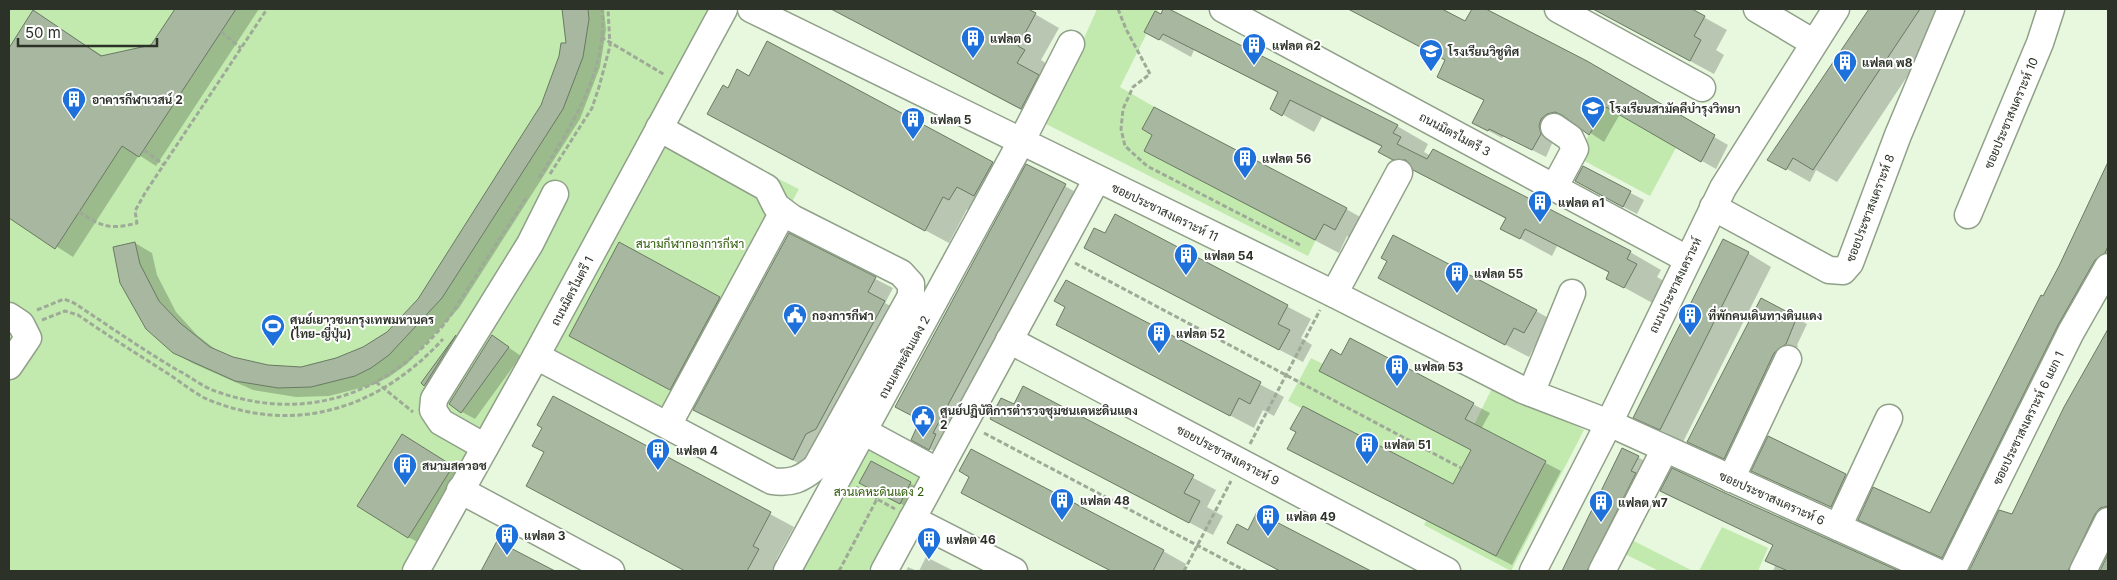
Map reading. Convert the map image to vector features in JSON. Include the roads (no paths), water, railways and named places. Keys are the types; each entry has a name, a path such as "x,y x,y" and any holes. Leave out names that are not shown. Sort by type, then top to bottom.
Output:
{"street":[{"name":"ถนนมิตรไมตรี 1","path":"416,571 536,356 724,9"},
{"name":"ซอยประชาสงเคราะห์ 11","path":"751,9 1097,180 1332,293 1531,393 1608,423"},
{"name":"ถนนมิตรไมตรี 3","path":"1223,9 1687,259"},
{"path":"1558,9 1702,88"},
{"path":"1757,9 1814,43"},
{"name":"ถนนประชาสงเคราะห์","path":"1533,571 1608,423 1713,207 1741,156 1836,9"},
{"name":"ซอยประชาสงเคราะห์ 8","path":"1713,207 1829,270 1843,270 1850,263 1898,135 1951,9"},
{"name":"ซอยประชาสงเคราะห์ 10","path":"1968,215 2040,43 2051,9"},
{"name":"ถนนเคหะดินแดง 2","path":"787,571 1021,142 1071,44"},
{"path":"1554,127 1570,138 1575,149 1554,188"},
{"path":"536,356 772,481 785,483 802,478 816,467 911,296 911,284 901,273 783,212 776,206 767,188 659,128"},
{"path":"1332,293 1399,173"},
{"path":"884,571 1097,180"},
{"path":"485,447 442,422 433,410 434,399 530,244 545,186"},
{"path":"668,425 783,212"},
{"name":"ซอยประชาสงเคราะห์ 6 แยก 1","path":"1952,571 2071,332 2108,267"},
{"path":"1531,393 1572,293"},
{"path":"9,366 28,338 21,324 24,315"},
{"name":"ซอยประชาสงเคราะห์ 9","path":"1009,340 1448,571"},
{"path":"1731,479 1788,360"},
{"path":"1838,527 1889,418"},
{"name":"ซอยประชาสงเคราะห์ 6","path":"1608,423 1935,571"},
{"path":"863,432 937,471"},
{"path":"1602,571 1665,449"},
{"path":"460,490 611,571"},
{"path":"912,519 1014,571"},
{"path":"2083,571 2108,521"}],"place":[{"name":"แฟลต 6","path":"973,59"},
{"name":"แฟลต ค2","path":"1254,66"},
{"name":"โรงเรียนวิชูทิศ","path":"1431,72"},
{"name":"แฟลต พ8","path":"1845,83"},
{"name":"อาคารกีฬาเวสน์ 2","path":"74,120"},
{"name":"โรงเรียนสามัคคีบํารุงวิทยา","path":"1593,129"},
{"name":"แฟลต 5","path":"913,140"},
{"name":"แฟลต 56","path":"1245,179"},
{"name":"แฟลต ค1","path":"1540,223"},
{"name":"แฟลต 54","path":"1186,276"},
{"name":"แฟลต 55","path":"1457,294"},
{"name":"กองการกีฬา","path":"795,336"},
{"name":"ที่พักคนเดินทางดินแดง","path":"1690,336"},
{"name":"ศูนย์เยาวชนกรุงเทพมหานคร (ไทย-ญี่ปุ่น)","path":"273,347"},
{"name":"แฟลต 52","path":"1159,354"},
{"name":"แฟลต 53","path":"1397,387"},
{"name":"ศูนย์ปฏิบัติการตำรวจชุมชนเคหะดินแดง 2","path":"923,438"},
{"name":"แฟลต 51","path":"1367,465"},
{"name":"แฟลต 4","path":"658,471"},
{"name":"สนามสควอช","path":"405,486"},
{"name":"แฟลต 48","path":"1062,521"},
{"name":"แฟลต พ7","path":"1601,523"},
{"name":"แฟลต 49","path":"1268,537"},
{"name":"แฟลต 3","path":"507,556"},
{"name":"แฟลต 46","path":"929,560"}],"park label":[{"name":"สนามกีฬากองการกีฬา","path":"690,243"},
{"name":"สวนเคหะดินแดง 2","path":"879,491"}]}
